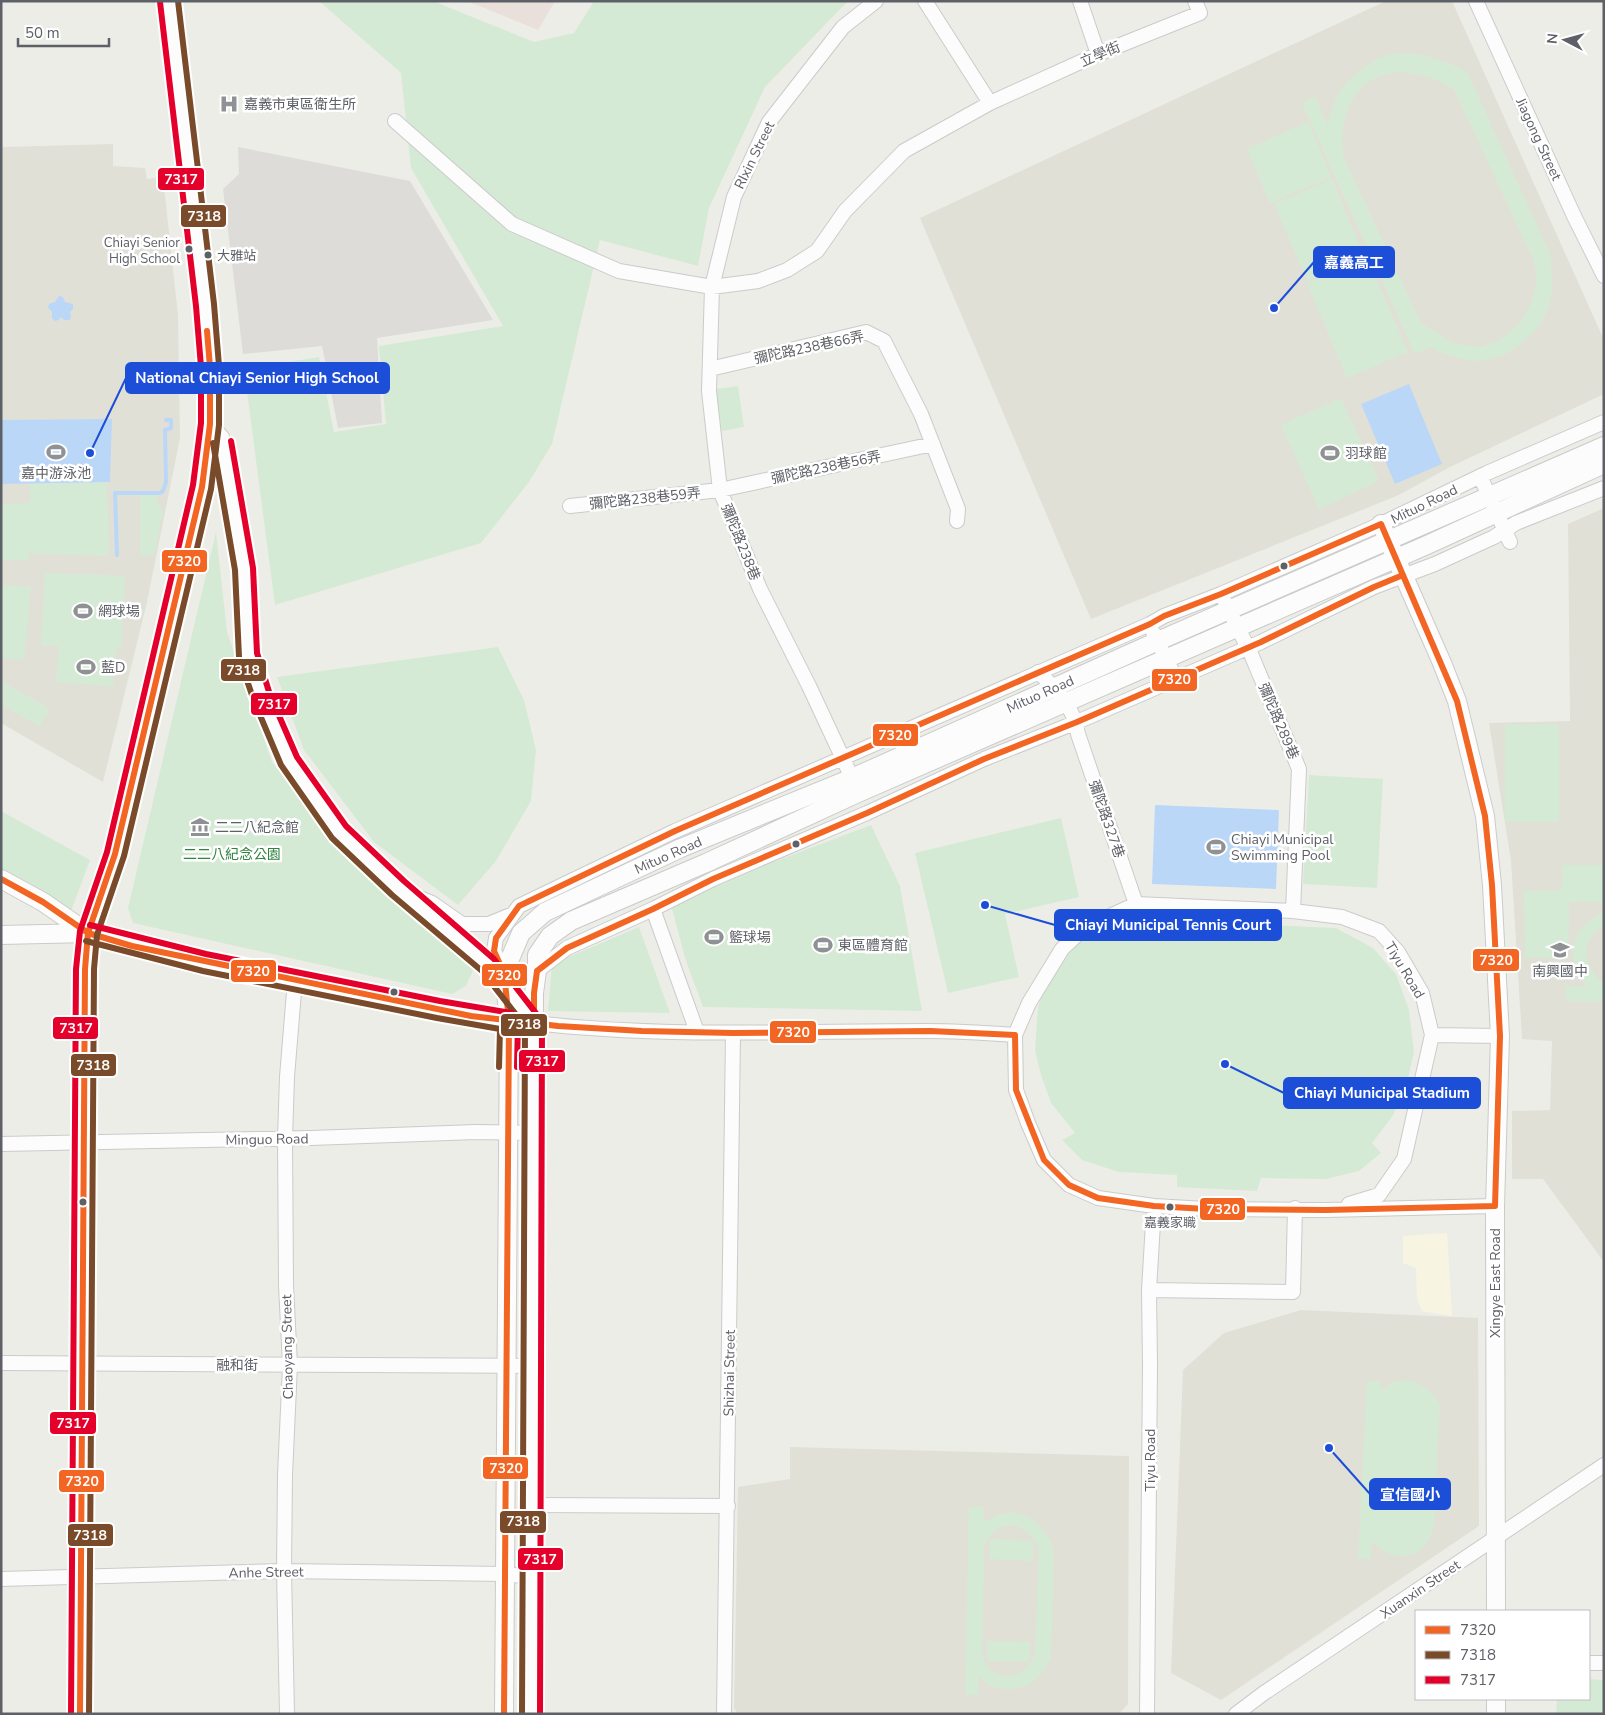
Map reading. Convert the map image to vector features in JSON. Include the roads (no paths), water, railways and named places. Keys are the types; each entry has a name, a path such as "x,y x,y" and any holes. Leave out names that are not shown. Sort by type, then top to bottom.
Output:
{"main road":[{"path":"80,1714 85,969 88,933 117,844 202,487 210,424 210,367 205,305 169,1"}],"street":[{"name":"RIxin Street","path":"712,286 734,197 768,122 843,27 876,1"},
{"path":"395,121 512,224 619,271 712,286 758,281 787,270 817,251 845,211 904,151 990,103 926,1"},
{"path":"1080,1 1098,54"},
{"name":"立學街","path":"990,103 1098,54 1200,13 1194,1"},
{"name":"Jiagong Street","path":"1476,1 1574,216 1604,276"},
{"name":"彌陀路238巷","path":"712,286 709,391 720,490 760,588 852,778"},
{"name":"彌陀路238巷66弄","path":"710,369 866,332 884,341 921,414 958,509 957,521"},
{"name":"Mituo Road","path":"505,980 521,934 545,912 681,848 852,778 1229,611 1385,532 1480,476 1604,422"},
{"path":"210,424 222,437 244,569 248,655 262,698 289,761 339,832 398,888 505,980 534,1023"},
{"name":"彌陀路238巷56弄","path":"720,490 933,444"},
{"name":"Mituo Road","path":"531,1714 534,993 537,955 550,936 571,921 706,863 858,793 1066,704 1166,658 1396,558 1493,504 1604,446"},
{"name":"Mituo Road","path":"504,1714 509,1021 505,980 494,952 496,938 518,906 674,831 1150,624 1164,616 1385,532 1493,504 1604,464"},
{"path":"1480,476 1508,536"},
{"path":"1508,536 1516,523 1604,488"},
{"name":"彌陀路238巷59弄","path":"570,506 720,490"},
{"name":"Xingye East Road","path":"1385,532 1457,701 1485,816 1492,885 1500,1036 1495,1206 1496,1610"},
{"path":"537,971 567,948 713,879 859,816 984,759 1077,728 1176,679 1250,651 1374,587 1435,564 1494,537 1508,536"},
{"name":"彌陀路289巷","path":"1221,594 1250,651 1299,769 1293,911"},
{"path":"1150,624 1176,679"},
{"name":"彌陀路327巷","path":"1038,672 1055,687 1066,704 1077,728 1136,904"},
{"path":"1,879 43,902 88,933"},
{"path":"398,888 432,903 462,924 489,924 513,913"},
{"name":"Tiyu Road","path":"1326,1210 1379,1196 1404,1159 1432,1035 1422,993 1398,952 1379,930 1342,917 1293,911 1136,904 1081,931 1062,949 1029,1003 1014,1034 1016,1090 1028,1123 1044,1160 1069,1185 1098,1198 1154,1206 1326,1210 1495,1206"},
{"path":"653,909 697,1032"},
{"path":"1,935 88,933 132,946 471,1016 509,1021 633,1030 697,1032 930,1031 1014,1034"},
{"name":"Chaoyang Street","path":"287,1714 284,1571 285,1475 290,1365 286,1267 286,1138 287,1077 295,980"},
{"name":"Shizhai Street","path":"724,1714 733,1032"},
{"path":"1432,1035 1500,1036"},
{"name":"Minguo Road","path":"1,1144 476,1132 534,1133"},
{"name":"Tiyu Road","path":"1147,1714 1149,1290 1154,1206"},
{"path":"1149,1290 1293,1292 1295,1208"},
{"name":"融和街","path":"1,1363 532,1366"},
{"name":"Xuanxin Street","path":"1236,1714 1264,1693 1604,1465"},
{"path":"532,1504 728,1506"},
{"name":"Anhe Street","path":"1,1579 284,1571 505,1574 531,1577"},
{"path":"1590,1663 1604,1663"},
{"path":"1496,1700 1496,1714"}],"water":[{"path":"59,296 63,297 65,302 73,304 69,320 64,320 61,317 55,321 52,318 52,312 48,308 49,304 55,302"},
{"path":"1409,384 1442,464 1395,484 1361,404"},
{"name":"嘉中游泳池","path":"112,419 110,482 1,484 1,420"},
{"name":"Chiayi Municipal Swimming Pool","path":"1155,805 1279,810 1276,889 1152,884"}],"waterway":[{"path":"117,555 115,493 160,493 163,491 166,482 165,430 171,428 171,420 166,420"}],"place":[{"name":"嘉義市東區衛生所","path":"229,104"},
{"name":"Chiayi Senior High School","path":"189,249"},
{"name":"大雅站","path":"208,255"},
{"name":"嘉義高工","path":"1274,308"},
{"name":"嘉中游泳池","path":"56,452"},
{"name":"National Chiayi Senior High School","path":"90,453"},
{"name":"羽球館","path":"1330,453"},
{"name":"網球場","path":"83,611"},
{"name":"藍D","path":"86,667"},
{"name":"二二八紀念館","path":"200,827"},
{"name":"Chiayi Municipal Swimming Pool","path":"1216,847"},
{"name":"Chiayi Municipal Tennis Court","path":"985,905"},
{"name":"籃球場","path":"714,937"},
{"name":"東區體育館","path":"823,945"},
{"name":"南興國中","path":"1560,950"},
{"name":"Chiayi Municipal Stadium","path":"1225,1064"},
{"name":"嘉義家職","path":"1170,1207"},
{"name":"宣信國小","path":"1329,1448"}],"park label":[{"name":"二二八紀念公園","path":"232,854"}]}
